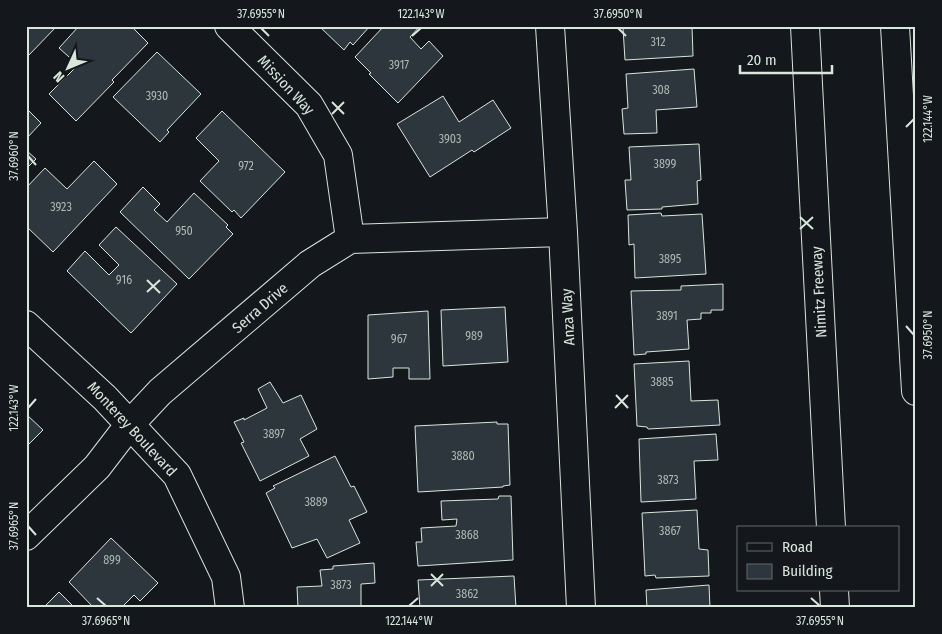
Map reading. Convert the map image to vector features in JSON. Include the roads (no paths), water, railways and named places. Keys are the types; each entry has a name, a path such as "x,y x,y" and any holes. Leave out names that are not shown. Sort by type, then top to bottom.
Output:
{"main road":[{"name":"Mission Way","path":"229,26 309,105 338,155 350,239"},
{"name":"Anza Way","path":"550,26 564,232 582,608"},
{"name":"Nimitz Freeway","path":"805,26 831,526"},
{"path":"895,26 916,390"},
{"path":"350,239 564,232"},
{"name":"Serra Drive","path":"26,536 97,467 130,424 160,392 310,264 350,239"},
{"name":"Monterey Boulevard","path":"26,325 130,424 177,475 226,577 230,608"},
{"path":"834,592 835,608"}]}
